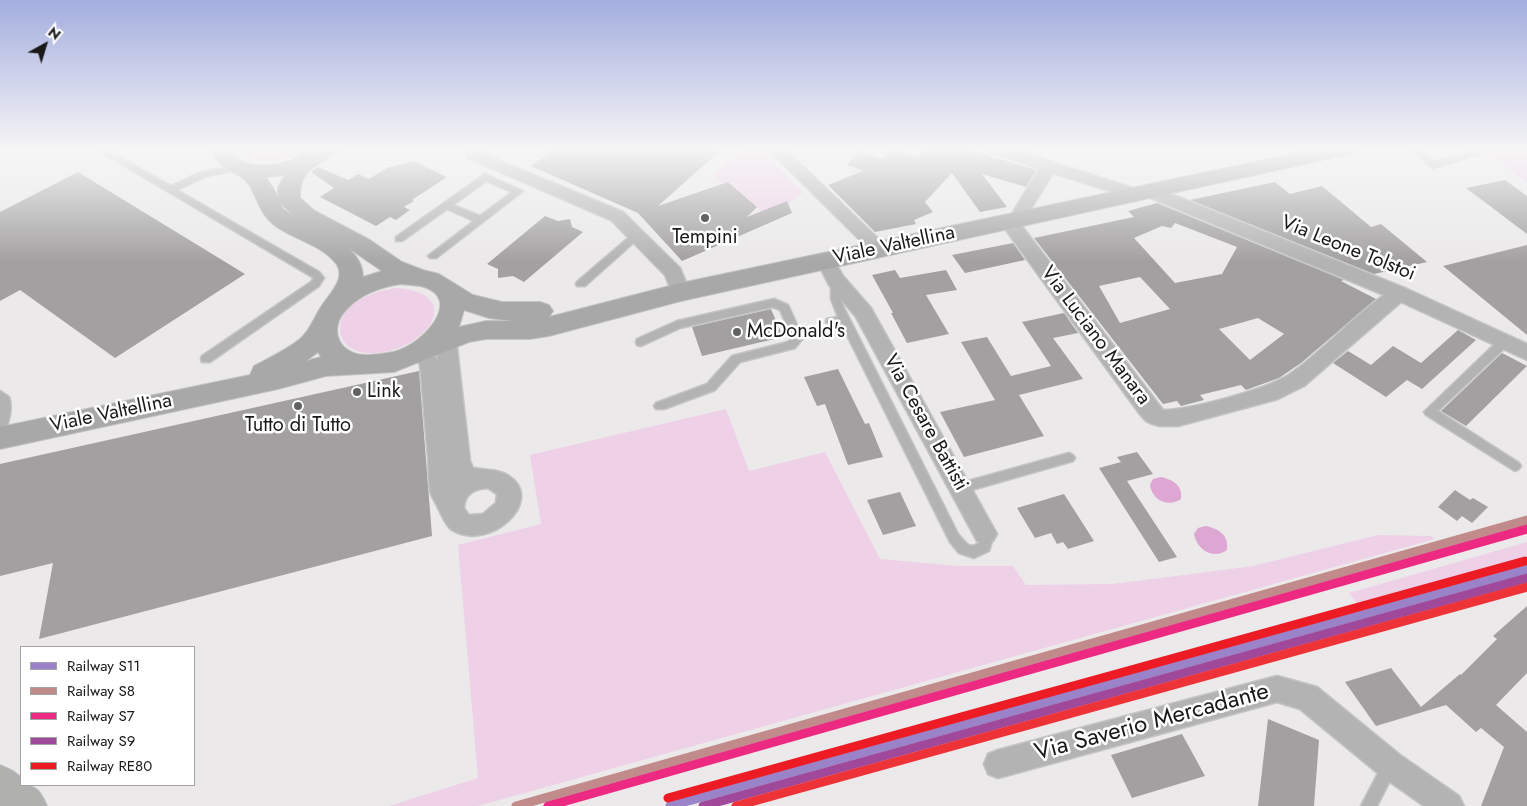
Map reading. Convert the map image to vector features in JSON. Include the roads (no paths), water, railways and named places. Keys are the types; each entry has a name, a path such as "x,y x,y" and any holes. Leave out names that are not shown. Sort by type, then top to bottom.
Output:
{"highway":[{"path":"0,784 28,806"}],"main road":[{"path":"262,187 274,213 333,248 346,258 350,264 351,275 346,292 326,324 324,336 330,349 342,358 356,364 370,365 390,363 438,341 451,320 453,308 451,298 443,288 435,282 398,271 362,246 307,216 289,198 289,187"},
{"name":"Viale Valtellina","path":"438,341 486,330 530,330 556,326 638,302 681,292 831,270 879,249 1177,187"},
{"path":"340,301 358,289 380,280 403,276 420,278"},
{"name":"Viale Valtellina","path":"443,288 467,303 514,312 535,312 638,302"},
{"name":"Viale Valtellina","path":"223,390 258,376 287,360 316,338 326,324"},
{"name":"Viale Valtellina","path":"0,438 278,379 332,365 356,364"}],"street":[{"path":"548,187 617,216 673,272 681,292"},
{"path":"815,187 879,249"},
{"path":"1013,221 1036,187"},
{"path":"1089,187 1092,195 1091,205"},
{"name":"Via Leone Tolstoi","path":"1119,187 1144,194 1400,294 1527,353"},
{"name":"Via Luciano Manara","path":"1013,221 1147,407 1154,415 1160,418 1178,418 1271,393 1297,380 1388,301 1400,294"},
{"name":"Via Cesare Battisti","path":"831,270 849,312 961,488 985,534"},
{"path":"438,341 459,461 464,476 497,480 508,489 510,496 504,512 497,519 478,526 468,526 460,522 454,516 443,494 430,365 438,341"},
{"path":"454,516 452,508 456,493 471,481 480,479"},
{"name":"Via Saverio Mercadante","path":"998,764 1276,689 1307,697 1390,765 1449,806"}],"lane":[{"path":"399,238 472,187"},
{"path":"433,256 518,191 508,187"},
{"path":"167,188 316,274 319,278 315,284 206,359"},
{"path":"446,205 480,220"},
{"path":"581,284 637,234"},
{"path":"831,270 954,538 964,549 974,552 984,547 986,541 985,534"},
{"path":"641,342 677,324 774,303 784,308 798,338 791,345 736,359 711,387 660,406"},
{"path":"831,322 849,312"},
{"path":"1505,342 1430,412 1515,466"},
{"path":"0,395 5,400 5,410 0,430"},
{"path":"961,488 1069,458"},
{"path":"1369,806 1390,765"}],"rail line":[{"name":"S8","path":"516,806 1527,520"},
{"name":"S7","path":"548,806 1527,529"},
{"name":"RE80","path":"668,798 1525,561"},
{"name":"S11","path":"670,806 1527,569"},
{"name":"S9","path":"703,806 1527,578"}],"place":[{"name":"Tempini","path":"705,218"},
{"name":"McDonald's","path":"737,332"},
{"name":"Link","path":"357,392"},
{"name":"Tutto di Tutto","path":"298,406"}]}
